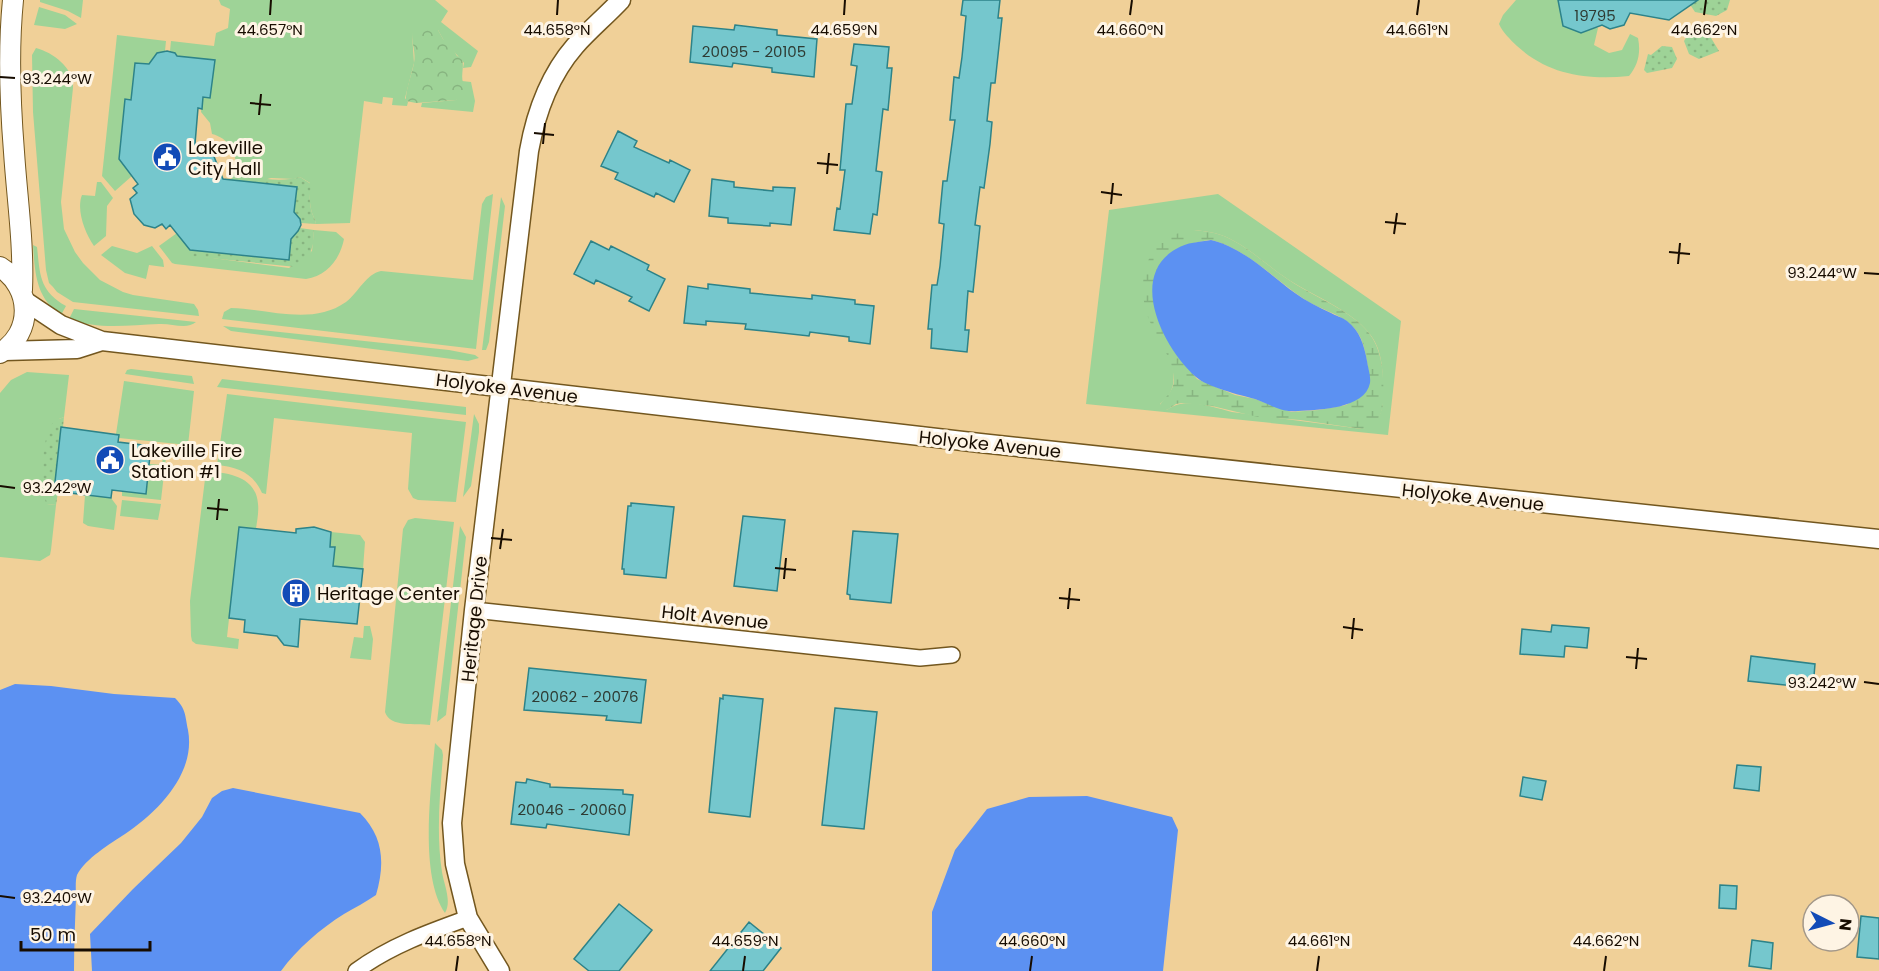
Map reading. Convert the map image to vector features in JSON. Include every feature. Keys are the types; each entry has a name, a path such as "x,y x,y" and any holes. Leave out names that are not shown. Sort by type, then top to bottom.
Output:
{"main road":[{"path":"2,352 11,345 22,329 26,310 23,296 23,263 10,84 13,0"},
{"path":"0,267 10,274 23,296"}],"street":[{"name":"Heritage Drive","path":"500,971 468,918 455,864 452,823 474,610 529,151 536,117 549,85 561,64 575,46 621,0"},
{"name":"Holyoke Avenue","path":"23,296 61,325 102,341 1372,486 1879,539"},
{"name":"Holyoke Avenue","path":"2,352 77,349 102,341"},
{"name":"Holt Avenue","path":"474,610 920,658 952,655"},
{"path":"356,971 402,944 468,918"}],"green space":[{"path":"40,0 83,0 81,18 40,2"},
{"path":"219,0 435,0 448,11 441,22 478,51 471,67 463,68 464,63 438,30 412,34 414,63 405,98 408,102 407,106 392,105 393,98 383,97 382,104 364,101 350,223 316,224 310,206 310,183 300,177 264,180 243,176 240,168 236,167 230,146 212,134 210,123 201,112 203,97 210,98 175,53 170,51 171,41 214,46 216,33 228,28 230,9 221,5"},
{"path":"1516,0 1558,0 1563,26 1598,28 1594,45 1609,53 1622,50 1630,34 1638,38 1639,54 1632,72 1629,76 1584,76 1555,69 1529,56 1509,38 1499,24 1503,15"},
{"path":"1687,0 1730,0 1727,10 1716,16 1695,12"},
{"path":"39,7 65,15 77,24 65,29 34,25"},
{"path":"427,21 438,30 443,39 450,43 457,56 462,58 462,80 465,87 456,100 416,103 406,101 414,59 412,34 418,26"},
{"path":"1693,26 1705,28 1719,51 1699,59 1689,54 1684,41"},
{"path":"117,35 166,41 165,51 154,56 131,100 125,100 119,159 132,176 115,191 102,176"},
{"path":"1662,46 1672,47 1677,59 1672,68 1647,73 1644,70 1648,54 1651,55"},
{"path":"36,48 62,62 72,81 61,202 64,229 75,252 100,280 123,292 194,304 199,316 73,302 57,292 49,283 33,112 32,55"},
{"path":"462,81 471,82 475,101 473,112 421,107 422,103 456,100"},
{"path":"236,167 240,168 243,176 280,180 300,177 311,184 310,206 316,224 301,223 231,180"},
{"path":"97,182 101,182 113,198 107,206 106,236 94,246 87,235 80,201 82,195 95,196"},
{"path":"493,194 476,349 222,319 224,312 231,308 305,315 333,309 346,302 366,280 381,271 473,280 482,204 486,197"},
{"path":"1218,194 1401,321 1388,435 1086,404 1109,210","holes":["1194,230 1221,235 1239,244 1289,280 1343,311 1362,325 1374,340 1380,354 1383,378 1382,406 1373,424 1362,429 1232,412 1208,405 1190,403 1167,410 1160,404 1169,395 1173,386 1172,363"]},
{"path":"501,197 505,206 489,342 486,350 482,350"},
{"path":"300,228 314,230 313,244 309,258 296,267 190,256 190,250 288,260 291,233 297,233"},
{"path":"314,230 336,232 344,239 336,260 320,274 306,279 175,264 159,246 177,233 190,250 190,255 289,268 312,251"},
{"path":"1194,230 1211,232 1230,239 1289,280 1352,317 1369,333 1378,349 1382,366 1383,403 1380,416 1375,423 1362,429 1300,420 1258,417 1212,406 1182,403 1167,410 1159,407 1172,388 1174,380 1171,363 1151,325 1145,307 1144,273 1152,253 1159,245 1170,236","holes":["1211,240 1248,257 1310,303 1338,316 1355,329 1363,344 1369,373 1354,400 1346,405 1291,412 1255,399 1235,395 1197,379 1166,341 1160,325 1165,257 1181,247 1198,242"]},
{"path":"33,245 37,247 42,281 51,294 66,306 61,315 46,301 38,284"},
{"path":"112,246 137,253 152,246 163,260 164,267 149,265 146,279 125,273 101,255"},
{"path":"74,309 196,322 188,326 91,325 69,319"},
{"path":"223,326 449,350 475,355 479,358 468,361 231,331"},
{"path":"131,369 192,376 194,384 125,374"},
{"path":"27,372 69,375 64,417 59,419 47,504 56,505 51,550 50,555 40,561 0,557 0,393 11,380"},
{"path":"222,379 466,407 466,415 217,387"},
{"path":"124,381 194,391 188,445 119,438 116,434"},
{"path":"227,394 466,422 456,502 413,498 408,489 412,433 274,418 266,494 262,493 254,480 244,472 232,467 217,465"},
{"path":"474,414 479,424 479,432 471,486 463,497"},
{"path":"64,417 54,491 58,492 56,505 47,504 42,476 46,440 52,424"},
{"path":"163,457 166,457 161,500 122,496 122,491 146,494 150,464 162,465"},
{"path":"206,471 240,478 252,487 258,504 256,529 239,527 227,637 239,639 238,649 196,644 192,641 191,636 190,601"},
{"path":"85,495 111,498 117,506 114,530 88,526 83,523"},
{"path":"122,500 161,504 158,520 120,516"},
{"path":"415,518 454,522 430,725 398,723 388,717 385,712 403,529 408,520"},
{"path":"460,526 466,537 446,715 437,722"},
{"path":"331,532 360,535 365,542 363,569 333,566 334,547 330,547"},
{"path":"364,626 370,626 373,639 371,660 350,658 354,637 363,638"},
{"path":"435,743 442,750 443,755 439,828 440,857 448,898 445,913 437,897 429,854"}],"water":[{"path":"1211,240 1245,255 1299,296 1343,318 1351,325 1361,339 1366,355 1370,383 1366,392 1350,403 1340,406 1292,411 1216,387 1196,377 1172,349 1156,313 1152,294 1154,277 1161,261 1180,247"},
{"path":"15,684 175,698 183,709 188,730 189,746 186,761 181,776 172,790 138,825 92,857 77,875 74,971 0,971 0,690"},
{"path":"233,788 360,813 374,832 380,851 381,872 376,895 326,926 294,955 281,971 92,971 90,934 181,843 202,817 212,798 222,791"},
{"path":"1087,796 1172,817 1178,830 1163,971 932,971 932,912 955,850 987,809 1029,797"}],"building":[{"path":"963,0 1000,0 998,18 1002,18 995,83 991,83 987,121 992,122 990,144 984,188 980,187 975,225 980,226 973,292 968,291 965,330 969,330 967,352 931,348 932,329 928,329 932,285 937,285 940,266 944,224 939,223 943,181 947,181 955,120 950,120 954,77 959,78 962,57 966,16 961,15"},
{"path":"1558,0 1698,0 1669,20 1630,13 1624,25 1610,29 1602,25 1581,33 1563,26"},
{"path":"735,25 777,30 777,35 817,39 814,77 772,72 772,68 733,63 732,67 690,62 693,26 734,30"},
{"path":"854,44 889,47 887,68 892,68 888,110 883,109 876,171 882,172 877,215 873,214 870,234 834,230 837,208 840,209 845,170 840,170 846,104 852,104 857,66 851,65"},
{"name":"Lakeville City Hall","path":"167,51 177,56 215,60 210,98 203,97 202,109 198,108 195,144 213,154 223,179 297,187 294,212 300,219 301,225 291,239 289,260 190,250 170,225 166,229 162,224 155,228 144,225 134,214 130,199 137,193 133,188 138,184 119,159 125,99 131,100 135,63 149,64 157,53"},
{"path":"618,131 637,141 634,147 690,170 674,202 656,193 654,197 615,179 618,173 601,166"},
{"path":"712,179 734,182 734,187 773,191 773,187 795,188 791,225 728,223 728,218 709,216"},
{"path":"591,241 609,250 611,246 649,265 647,270 665,279 649,311 629,301 632,297 596,280 594,284 574,274"},
{"path":"708,284 750,289 750,293 812,299 812,295 855,300 855,304 874,306 870,344 849,341 849,337 810,332 809,336 745,329 746,324 706,321 706,325 684,323 688,286 708,289"},
{"name":"Lakeville Fire Station #1","path":"61,427 119,435 118,442 151,446 146,494 112,490 111,498 54,491"},
{"path":"631,503 674,507 666,578 624,574 624,569 622,569 628,506 631,506"},
{"path":"743,516 785,520 777,591 734,586"},
{"name":"Heritage Center","path":"239,527 296,533 296,529 314,527 331,532 330,547 335,547 333,566 363,569 357,624 300,619 298,647 284,645 277,636 244,632 245,620 229,618"},
{"path":"853,531 898,534 891,603 850,599 850,595 847,594"},
{"path":"1552,625 1589,628 1587,648 1565,646 1564,657 1520,654 1522,629 1551,632"},
{"path":"1751,656 1815,664 1813,688 1748,681"},
{"path":"529,668 646,680 641,723 606,720 607,716 524,710"},
{"path":"723,695 763,699 750,817 709,812 720,698 723,699"},
{"path":"835,708 877,712 864,829 822,825"},
{"path":"1737,765 1761,767 1759,791 1734,788"},
{"path":"1523,777 1546,781 1542,800 1520,796"},
{"path":"527,779 550,784 550,787 623,790 623,794 633,795 629,835 547,824 546,828 511,824 516,782 526,783"},
{"path":"1720,885 1737,886 1736,909 1719,908"},
{"path":"619,904 652,930 619,971 589,971 574,959"},
{"path":"1861,916 1879,918 1879,959 1857,957 1857,953 1861,953"},
{"path":"749,922 781,948 763,971 710,971"},
{"path":"1752,940 1773,943 1771,969 1749,966"}],"place":[{"name":"Lakeville City Hall","path":"167,157"},
{"name":"Lakeville Fire Station #1","path":"110,460"},
{"name":"Heritage Center","path":"296,593"}]}
